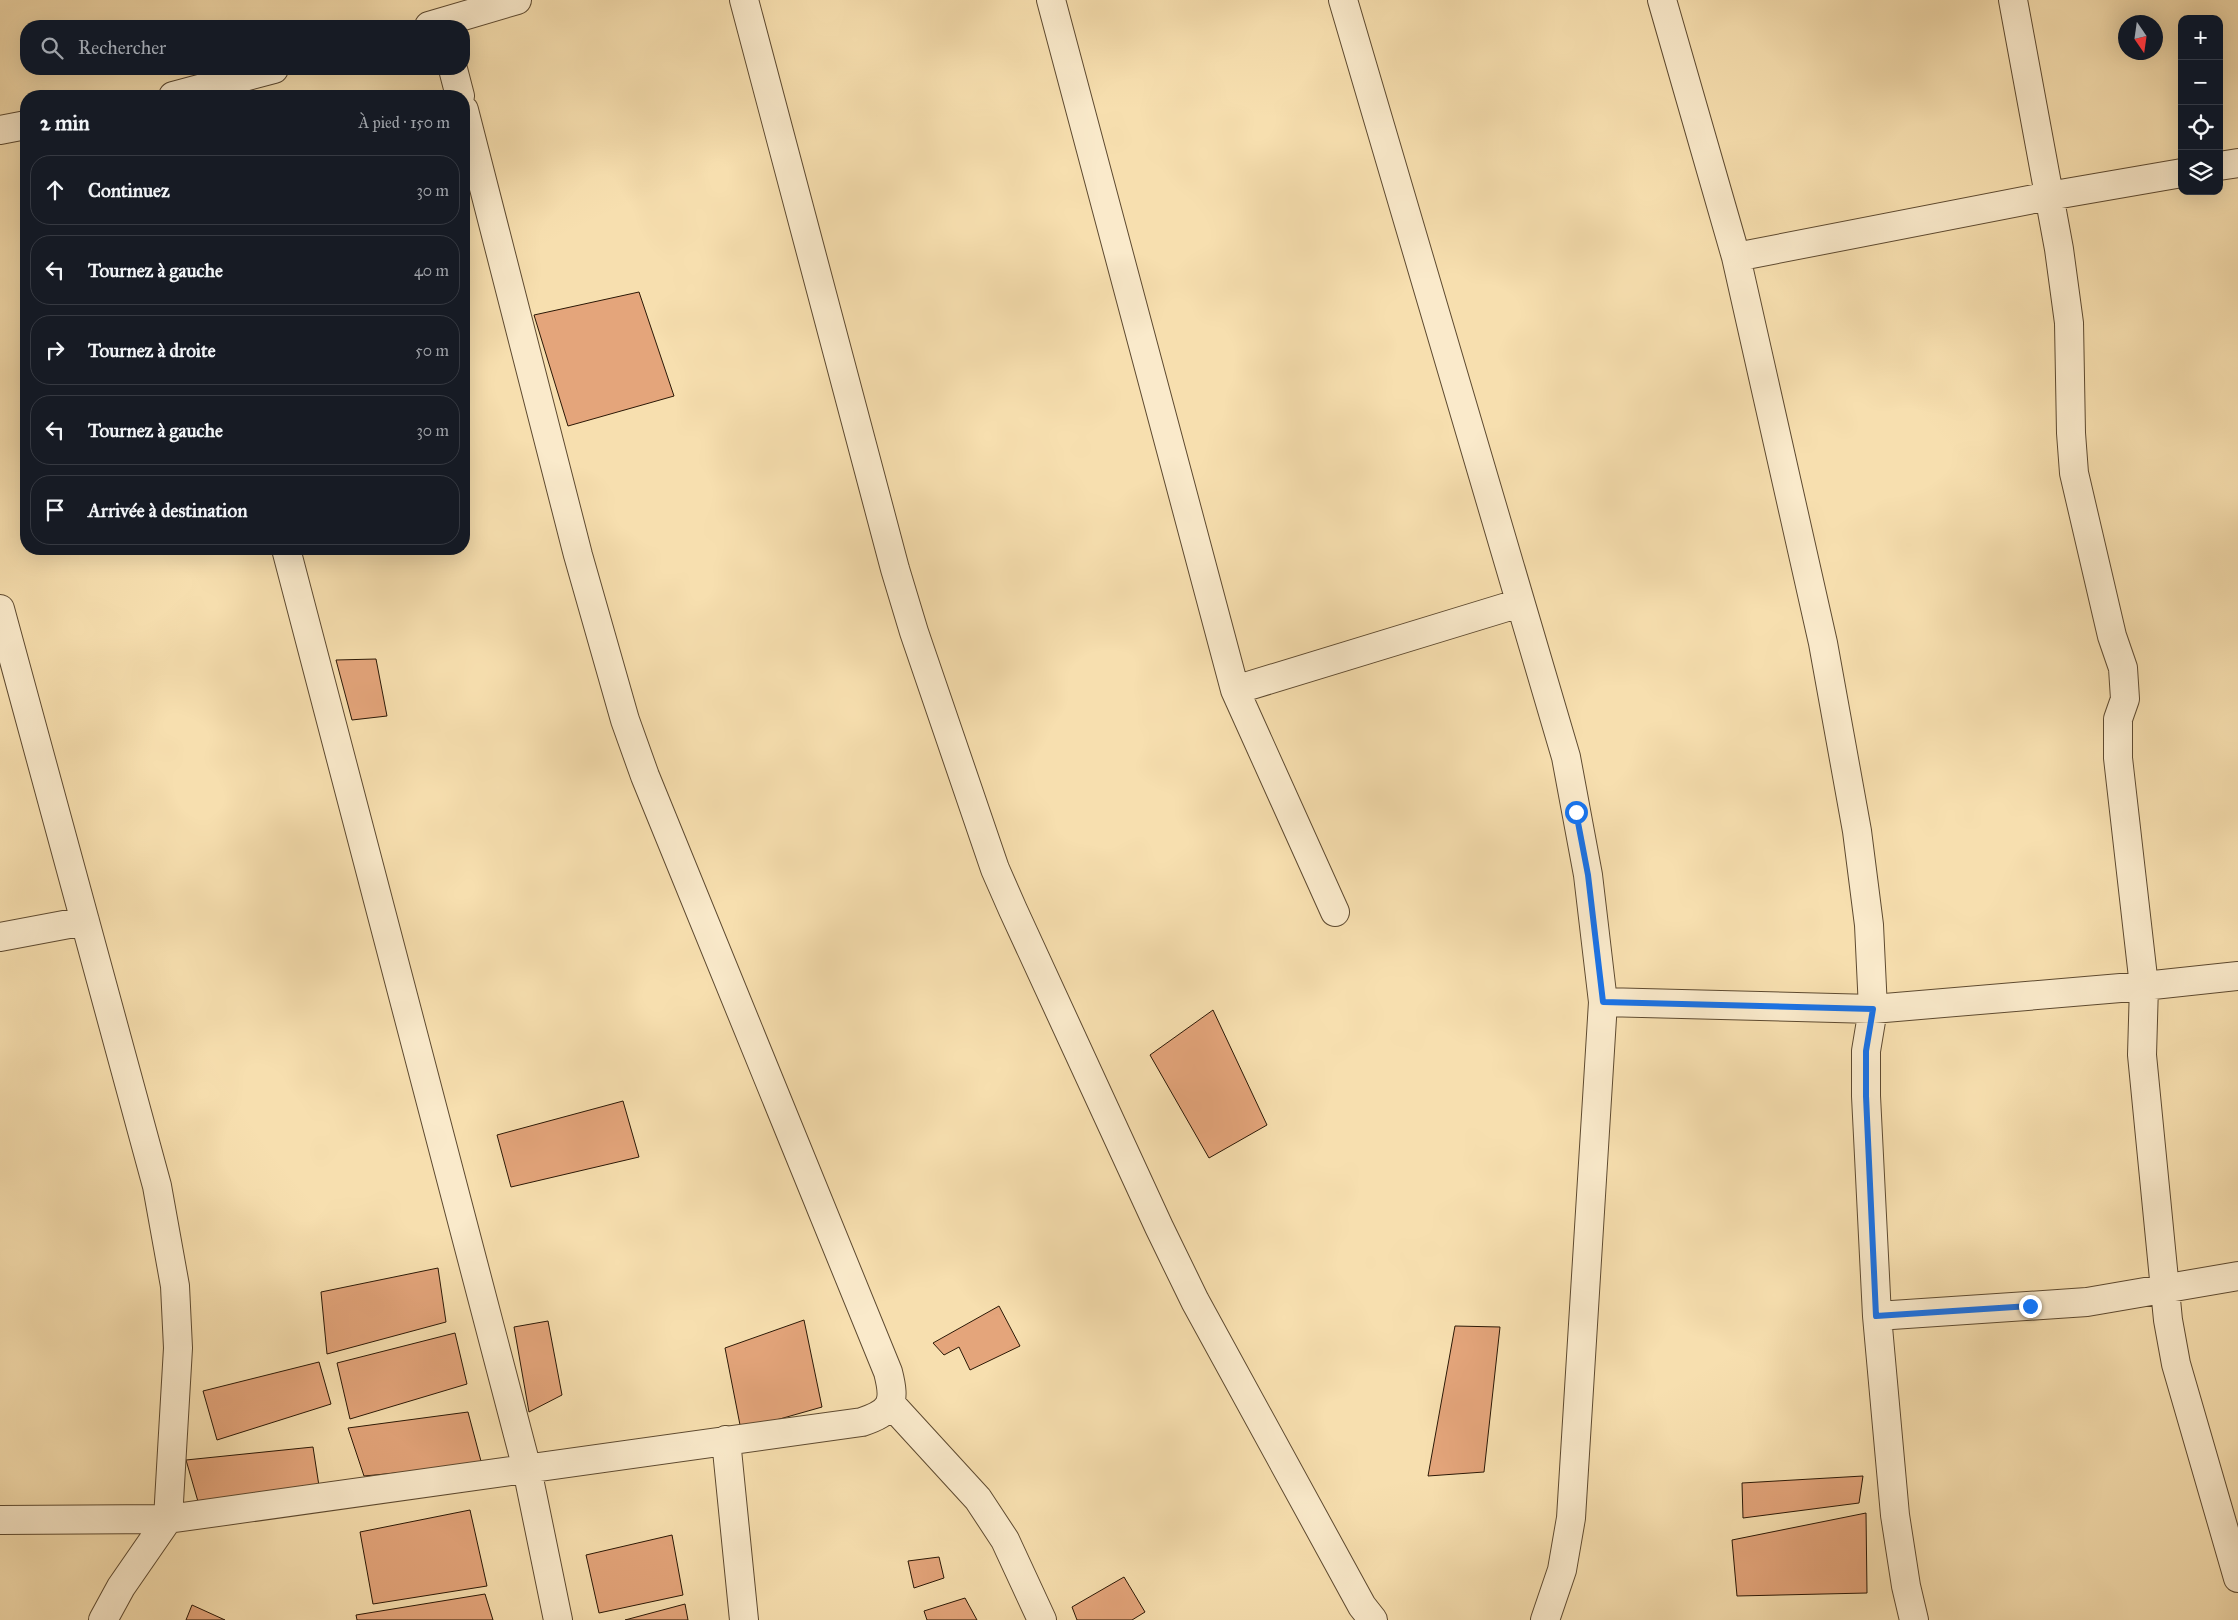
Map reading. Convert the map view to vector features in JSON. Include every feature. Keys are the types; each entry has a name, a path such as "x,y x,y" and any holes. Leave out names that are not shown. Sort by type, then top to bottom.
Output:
{"street":[{"path":"437,19 517,0"},
{"path":"744,0 894,569 995,869 1159,1228 1195,1301 1358,1598 1372,1620"},
{"path":"1050,0 1235,690 1335,912"},
{"path":"1343,0 1566,757 1588,875 1603,1002 1571,1518 1562,1570 1545,1620"},
{"path":"1662,0 1736,256 1823,643 1857,832 1869,925 1873,1009 1866,1051 1866,1087 1876,1316 1895,1516 1906,1586 1914,1620"},
{"path":"2013,0 2050,196 2069,323 2071,433 2074,473 2112,636 2123,668 2125,699 2118,719 2118,758 2144,986 2142,1055 2164,1287 2176,1364 2238,1578"},
{"path":"195,90 252,75"},
{"path":"455,75 458,90"},
{"path":"0,130 20,125"},
{"path":"0,1520 168,1519 862,1422 879,1416 891,1404 892,1390 888,1372 645,776 625,720 578,554 470,133"},
{"path":"2223,165 2238,163"},
{"path":"1736,256 2050,196 2178,174"},
{"path":"288,555 527,1469 558,1620"},
{"path":"1235,690 1520,603"},
{"path":"0,609 157,1186 175,1286 178,1348 168,1519 121,1587 103,1620"},
{"path":"0,937 85,921"},
{"path":"1603,1002 1873,1009 2238,976"},
{"path":"1876,1316 2087,1302 2164,1287 2238,1276"},
{"path":"891,1404 978,1499 1005,1540 1042,1620"},
{"path":"726,1440 744,1620"}],"building":[{"path":"639,292 674,396 568,426 534,315"},
{"path":"376,659 387,716 352,720 336,660"},
{"path":"1213,1010 1267,1125 1209,1158 1150,1055"},
{"path":"623,1101 639,1157 511,1187 497,1135"},
{"path":"438,1268 446,1322 327,1354 321,1292"},
{"path":"999,1306 1020,1346 970,1370 959,1347 944,1355 933,1343"},
{"path":"804,1320 822,1407 741,1430 725,1348"},
{"path":"548,1321 562,1395 529,1412 514,1327"},
{"path":"1455,1326 1500,1327 1484,1472 1428,1476"},
{"path":"455,1333 467,1384 350,1419 337,1363"},
{"path":"319,1362 331,1404 217,1440 203,1391"},
{"path":"468,1412 482,1465 364,1476 348,1428"},
{"path":"313,1447 319,1486 199,1505 186,1460"},
{"path":"1863,1476 1859,1503 1743,1518 1742,1483"},
{"path":"470,1510 487,1586 373,1604 360,1532"},
{"path":"1866,1513 1867,1593 1737,1596 1732,1540"},
{"path":"672,1535 683,1595 599,1613 586,1555"},
{"path":"939,1557 944,1578 914,1588 908,1561"},
{"path":"1124,1577 1145,1612 1132,1620 1077,1620 1072,1607"},
{"path":"485,1594 493,1620 357,1620 356,1615"},
{"path":"965,1598 977,1620 927,1620 924,1611"},
{"path":"685,1604 688,1620 625,1620"},
{"path":"192,1605 225,1620 186,1620"}],"route":[{"path":"1576,812 1588,875 1603,1002 1873,1009 1866,1051 1866,1096 1876,1316 2030,1306"}]}
